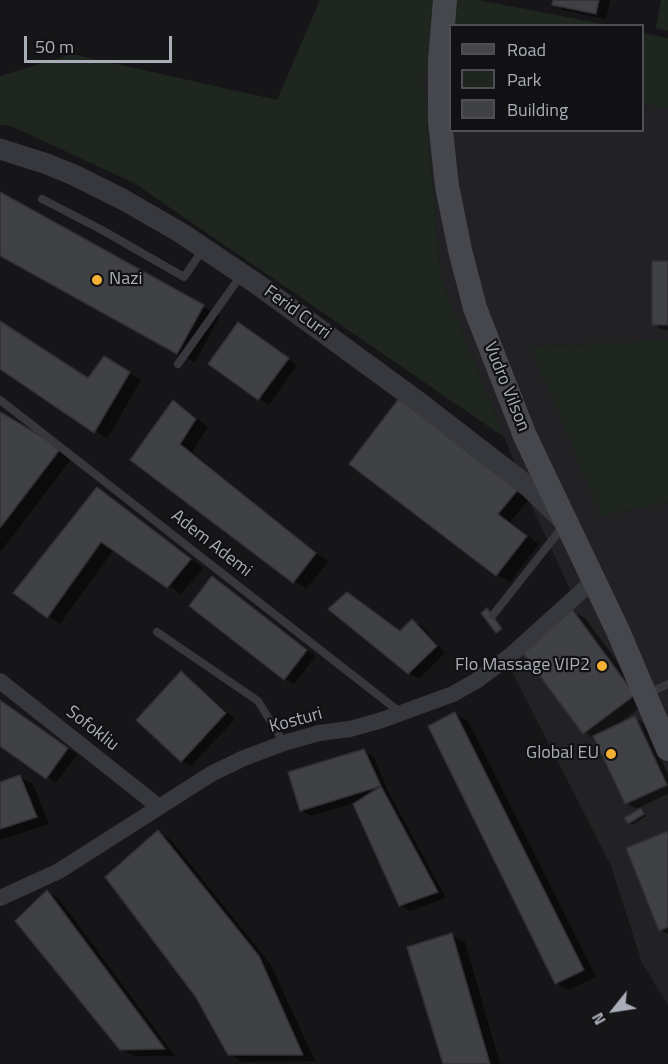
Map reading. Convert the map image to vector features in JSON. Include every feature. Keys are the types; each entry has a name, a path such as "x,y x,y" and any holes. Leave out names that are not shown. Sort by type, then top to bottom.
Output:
{"main road":[{"name":"Vudro Vilson","path":"445,0 440,61 440,122 447,186 475,308 525,436 594,580 668,749"}],"street":[{"name":"Ferid Curri","path":"0,149 47,164 84,180 124,200 204,248 438,417 530,488 566,522"},
{"name":"Kosturi","path":"0,897 59,871 211,774 244,758 319,733 350,729 453,694 476,681 511,655 594,580"},
{"name":"Sofokliu","path":"0,681 159,807"}],"lane":[{"path":"42,199 184,277 204,248"},
{"path":"178,364 242,274"},
{"name":"Adem Ademi","path":"0,400 401,713"},
{"path":"493,615 566,522"},
{"path":"157,632 258,700 284,743"},
{"path":"645,694 668,684"}],"shaded area":[{"path":"423,74 449,76 449,132 644,132 644,104 668,108 668,340 532,347 601,516 668,502 668,1005 642,963 611,866 504,656 574,598 532,507 441,279"}],"green space":[{"path":"320,0 478,0 603,24 449,24 449,76 423,74 441,279 504,437 134,183 11,126 0,125 0,76 72,54 277,100"},
{"path":"661,0 668,0 668,31 656,28"},
{"path":"644,33 668,38 668,108 644,104"},
{"path":"668,340 668,502 601,516 531,347"}],"building":[{"path":"553,0 599,0 596,14 552,5"},
{"path":"0,192 204,305 177,354 0,256"},
{"path":"652,261 668,261 668,325 652,325"},
{"path":"0,321 88,378 104,356 130,372 94,433 0,369"},
{"path":"238,322 289,358 258,400 208,364"},
{"path":"400,397 521,486 498,514 527,536 496,576 349,464"},
{"path":"173,400 196,419 180,444 316,553 293,583 130,460"},
{"path":"0,412 61,448 0,528"},
{"path":"97,487 191,559 167,588 101,542 47,618 13,593"},
{"path":"212,576 307,650 284,680 189,606"},
{"path":"347,592 400,631 412,619 437,646 408,674 328,609"},
{"path":"487,608 502,629 496,633 481,613"},
{"path":"572,609 635,695 583,734 519,648"},
{"path":"181,671 226,713 181,762 136,720"},
{"path":"0,700 68,748 46,779 0,746"},
{"path":"455,712 584,970 555,984 428,726"},
{"path":"635,716 667,785 625,804 593,736"},
{"path":"364,749 381,786 300,811 288,772"},
{"path":"20,775 37,817 0,829 0,782"},
{"path":"381,786 438,892 399,906 353,804"},
{"path":"641,808 644,814 628,824 624,818"},
{"path":"158,830 259,956 303,1055 228,1055 195,996 105,877"},
{"path":"668,831 668,927 659,931 626,848"},
{"path":"47,890 165,1049 120,1050 15,921"},
{"path":"452,933 490,1064 443,1064 407,947"}],"place":[{"name":"Nazi","path":"97,280"},
{"name":"Flo Massage VIP2","path":"602,666"},
{"name":"Global EU","path":"611,754"}]}
